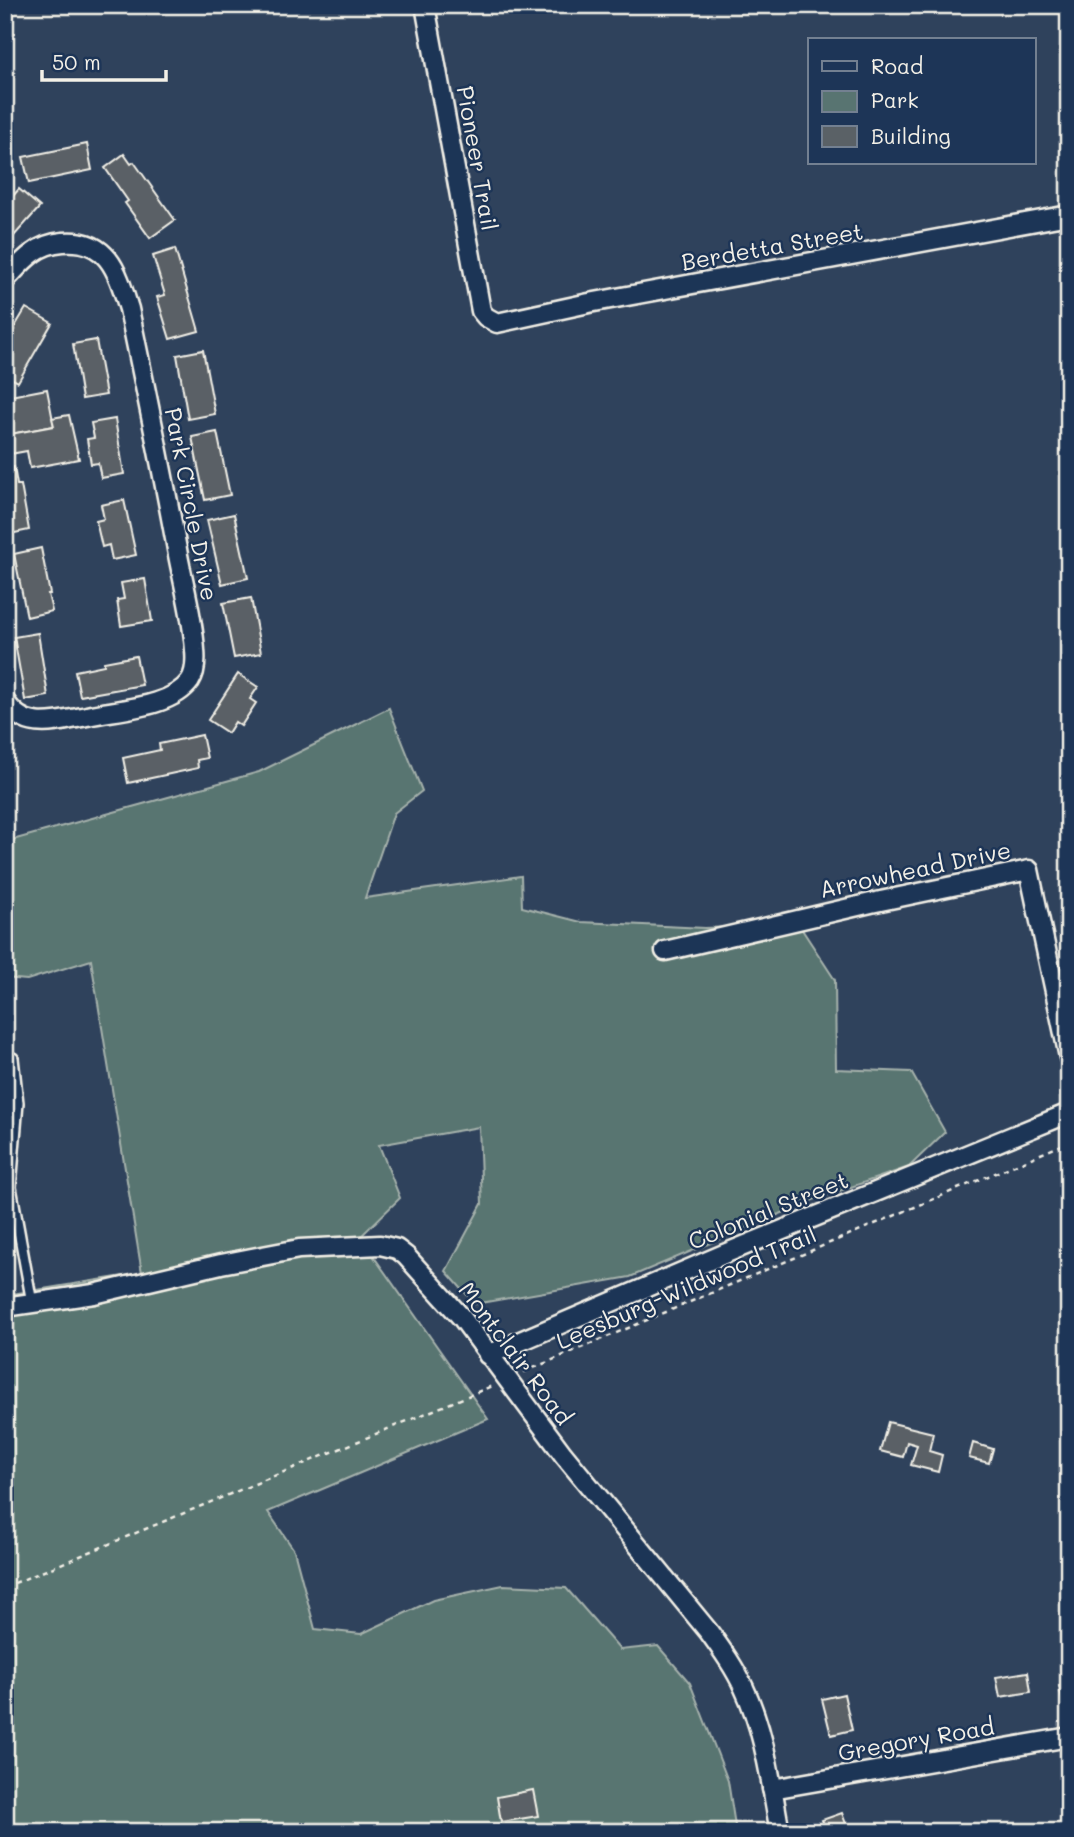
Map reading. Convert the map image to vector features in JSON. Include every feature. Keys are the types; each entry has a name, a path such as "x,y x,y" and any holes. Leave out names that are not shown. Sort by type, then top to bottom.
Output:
{"street":[{"name":"Pioneer Trail","path":"425,5 481,311 486,317"},
{"name":"Berdetta Street","path":"486,317 497,323 509,322 589,303 1069,215"},
{"name":"Park Circle Drive","path":"5,280 43,246 71,242 101,251 120,281 129,309 174,531 195,649 195,669 183,689 170,698 154,704 55,722 21,720 5,701"},
{"name":"Arrowhead Drive","path":"665,951 871,903 1029,870 1069,1057"},
{"name":"Colonial Street","path":"488,1355 724,1254 1069,1112"},
{"name":"Montclair Road","path":"5,1307 94,1294 299,1249 380,1245 397,1249 407,1256 462,1318 563,1454 709,1632 733,1667 745,1689 757,1723 780,1832"},
{"name":"Gregory Road","path":"772,1789 1069,1737"}],"lane":[{"path":"13,1058 18,1103 12,1187 32,1303"}],"path":[{"name":"Leesburg-Wildwood Trail","path":"5,1587 506,1380 1069,1142"}],"green space":[{"path":"389,708 422,791 394,813 365,898 521,876 522,907 581,922 705,928 799,925 835,980 836,1069 911,1072 945,1132 909,1167 813,1200 630,1277 475,1304 446,1271 482,1204 479,1127 379,1145 400,1198 360,1237 488,1419 268,1512 294,1550 315,1629 361,1634 433,1600 503,1585 566,1588 620,1650 658,1646 690,1683 728,1781 736,1832 5,1832 5,1295 142,1273 91,960 27,980 5,978 5,842 259,772"}],"building":[{"path":"87,144 92,170 29,183 23,157"},
{"path":"124,154 131,164 134,162 175,220 150,238 125,203 128,201 105,168"},
{"path":"19,189 40,207 5,246 5,205"},
{"path":"175,249 199,331 170,339 157,297 165,295 153,256"},
{"path":"26,308 52,323 18,382 5,375 5,343"},
{"path":"96,340 106,395 82,399 73,344"},
{"path":"203,350 215,414 188,419 177,355"},
{"path":"47,389 54,426 5,435 5,397"},
{"path":"69,415 79,459 30,468 27,451 5,455 5,435 54,426 52,418"},
{"path":"115,419 124,474 101,478 98,463 91,464 87,439 94,438 91,423"},
{"path":"217,432 230,495 205,500 192,437"},
{"path":"14,467 17,485 21,485 29,530 5,535 5,469"},
{"path":"124,500 136,555 112,560 109,545 102,547 96,521 104,519 101,505"},
{"path":"234,514 248,578 222,584 207,520"},
{"path":"41,548 52,611 27,617 14,554"},
{"path":"145,579 152,621 121,626 117,600 124,599 121,583"},
{"path":"251,598 261,653 234,658 223,603"},
{"path":"38,633 48,696 25,700 14,637"},
{"path":"136,656 142,685 80,696 75,671"},
{"path":"238,674 258,687 250,699 256,703 241,726 235,722 228,733 208,720"},
{"path":"202,735 207,758 197,760 198,768 128,783 123,758 160,750 159,744"},
{"path":"888,1422 933,1433 929,1451 942,1455 938,1472 911,1465 917,1445 907,1442 903,1457 880,1451"},
{"path":"973,1443 993,1449 989,1463 969,1458"},
{"path":"1028,1672 1031,1692 1000,1697 996,1677"},
{"path":"1069,1684 1069,1703 1063,1704 1059,1686"},
{"path":"844,1694 852,1730 831,1735 822,1699"},
{"path":"533,1790 538,1816 501,1822 497,1797"},
{"path":"842,1813 849,1832 827,1832 822,1820"}]}
